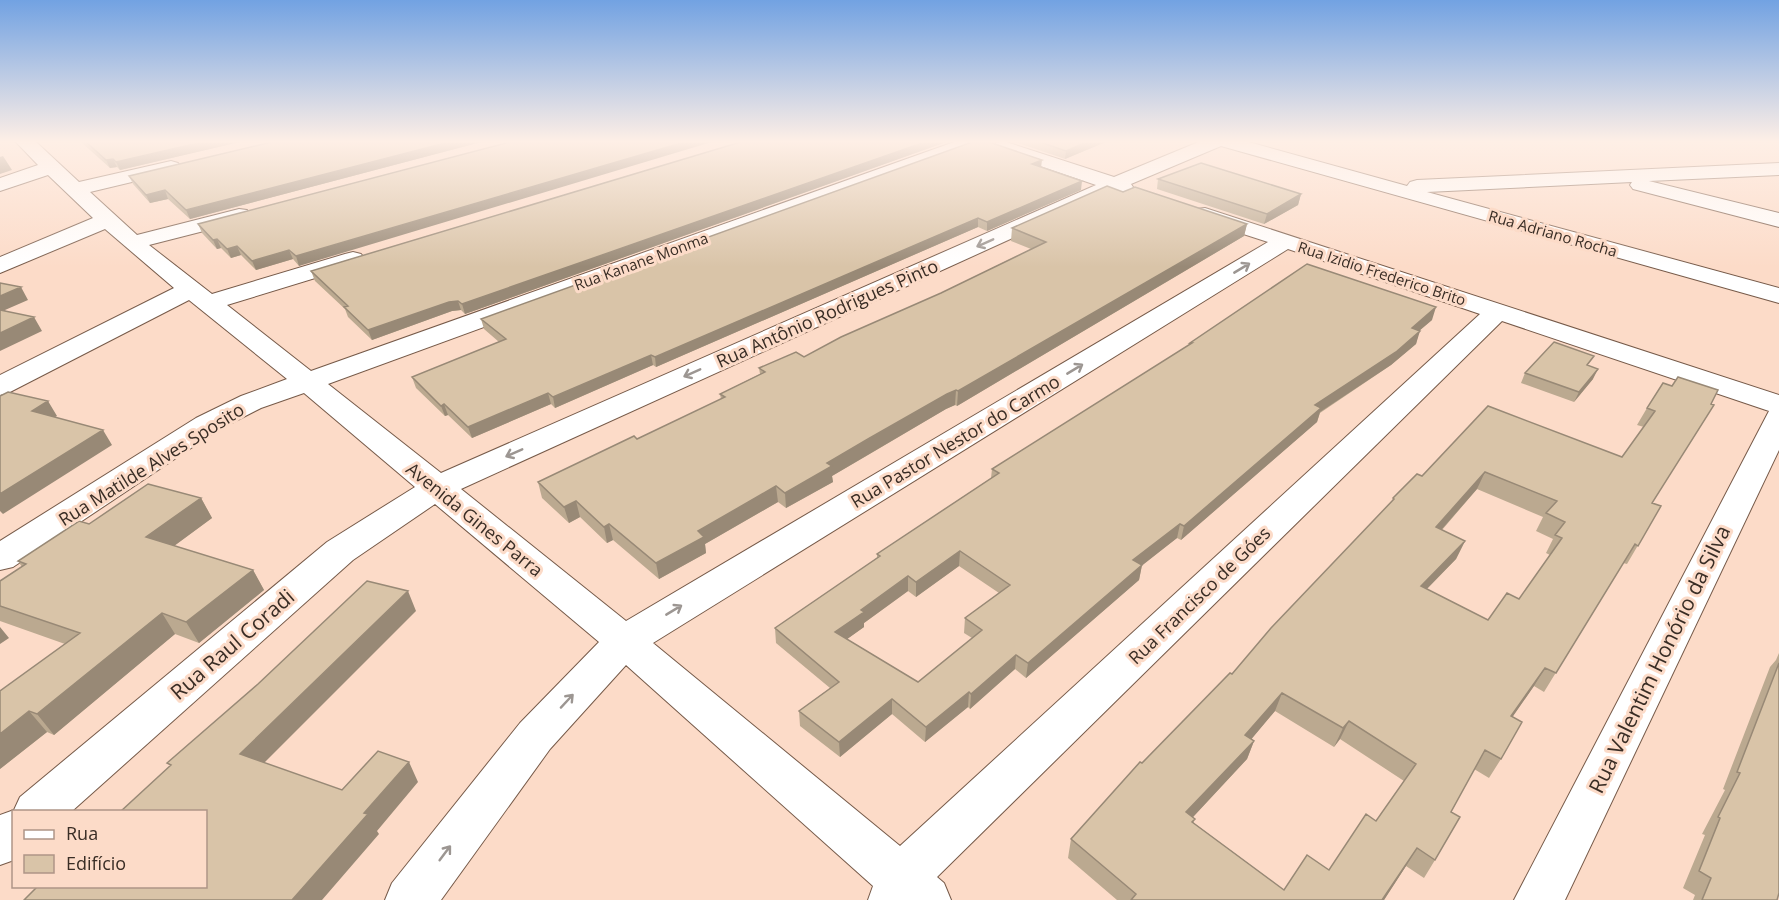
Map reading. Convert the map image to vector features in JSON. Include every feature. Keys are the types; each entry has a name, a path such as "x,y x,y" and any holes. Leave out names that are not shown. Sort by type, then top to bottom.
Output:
{"street":[{"name":"Avenida Gines Parra","path":"71,183 120,231 624,640 906,893"},
{"name":"Rua Kanane Monma","path":"307,381 858,183"},
{"path":"1112,183 1147,195"},
{"name":"Rua Adriano Rocha","path":"1371,183 1779,296"},
{"path":"1389,188 1489,183"},
{"path":"1632,183 1779,220"},
{"name":"Rua Antônio Rodrigues Pinto","path":"436,488 1115,184"},
{"name":"Rua Izidio Frederico Brito","path":"1179,206 1779,405"},
{"path":"0,266 120,231 257,210"},
{"name":"Rua Pastor Nestor do Carmo","path":"410,900 535,736 624,640 1286,242"},
{"path":"0,386 199,296 368,255"},
{"name":"Rua Francisco de Góes","path":"906,893 1497,312"},
{"name":"Rua Matilde Alves Sposito","path":"0,558 207,424 251,402 307,381"},
{"name":"Rua Valentim Honório da Silva","path":"1539,900 1779,418"},
{"name":"Rua Raul Coradi","path":"39,810 340,551 436,488"},
{"path":"0,843 12,834"}],"building":[{"path":"135,183 290,183 186,210 165,190 146,195"},
{"path":"354,183 545,183 296,256 289,250 252,261 237,246 227,249 217,239 213,240 198,224"},
{"path":"604,183 808,183 462,304 458,301 449,302 368,330 344,307 348,306 311,271"},
{"path":"858,183 1077,183 987,222 978,218 655,357 651,355 553,397 548,393 468,427 444,404 441,406 412,377 506,339 481,319"},
{"path":"1170,183 1266,183 1301,194 1267,214"},
{"path":"1107,186 1123,192 1135,187 1247,224 958,391 947,394 868,439 827,463 832,466 785,493 776,486 698,531 704,537 656,563 609,524 604,527 576,501 564,507 538,482 634,436 637,439 725,397 720,394 765,372 759,368 796,352 804,357 841,337 941,293 1046,242 1012,228"},
{"path":"1307,264 1436,307 1412,328 1420,331 1396,352 1315,405 1321,408 1184,526 1180,524 1133,560 1142,565 1028,663 1016,655 971,694 969,692 926,727 892,699 839,742 799,711 839,682 775,628 880,556 877,554 999,473 992,469 1192,343 1190,343","holes":["960,551 1010,585 965,618 982,630 918,682 835,632 908,576 916,582"]},
{"path":"0,283 21,287 0,296"},
{"path":"0,310 34,317 0,333"},
{"path":"1554,342 1594,356 1587,365 1598,369 1579,392 1525,373"},
{"path":"1678,377 1718,390 1711,404 1714,405 1652,503 1661,506 1638,546 1635,544 1556,673 1545,668 1511,716 1522,722 1501,759 1485,750 1451,812 1460,817 1435,860 1417,848 1382,900 1131,900 1136,894 1071,839 1140,762 1142,763 1230,673 1232,674 1271,628 1393,498 1417,474 1422,476 1488,406 1622,457 1655,411 1647,408 1663,383 1672,386","holes":["1485,472 1557,501 1546,513 1565,522 1555,535 1562,538 1519,599 1507,593 1488,620 1421,586 1465,541 1436,527","1282,693 1343,728 1349,721 1416,764 1376,821 1366,814 1329,870 1307,855 1284,890 1192,822 1195,819 1186,812 1254,741 1245,735"]},
{"path":"8,392 48,401 32,411 103,430 0,494 0,396"},
{"path":"148,484 201,498 146,537 253,570 186,622 162,613 37,714 29,711 0,734 0,691 80,633 0,606 0,581 26,564 18,561 79,521 89,524"},
{"path":"367,581 408,591 240,754 342,790 378,751 409,762 364,813 368,814 292,900 24,900 36,888 207,888 207,810 122,810 171,765 167,763 258,684"},
{"path":"1779,663 1779,893 1777,900 1702,900 1711,878 1699,871 1720,818 1718,817 1740,773 1737,772"}]}
